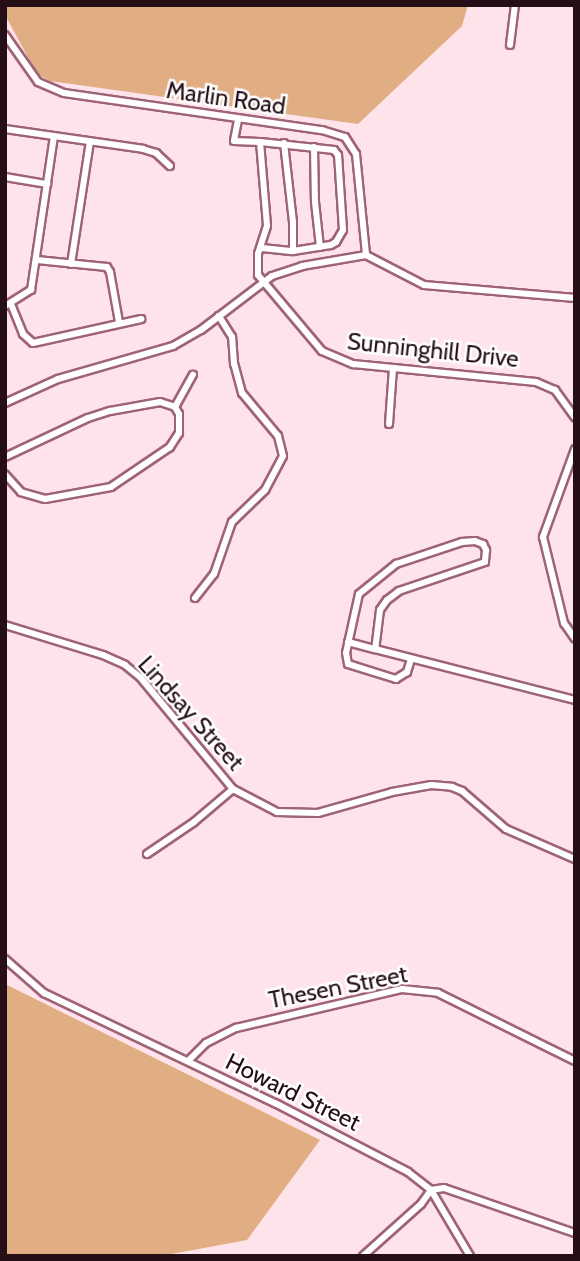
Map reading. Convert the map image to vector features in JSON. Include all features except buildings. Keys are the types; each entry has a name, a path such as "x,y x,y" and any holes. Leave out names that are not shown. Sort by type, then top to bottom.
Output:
{"street":[{"path":"510,45 515,5"},
{"name":"Marlin Road","path":"5,35 33,76 45,87 64,93 337,133 351,143 359,178 366,256"},
{"path":"238,120 234,141 284,143 334,150 338,161 342,230 336,242 293,251 262,248"},
{"path":"5,129 151,151 170,166"},
{"path":"54,137 31,290 8,305 23,334 33,343 141,318"},
{"path":"71,264 90,141"},
{"path":"260,142 267,226 256,263 261,282"},
{"path":"284,143 293,222 293,251"},
{"path":"314,147 314,192 320,247"},
{"path":"5,177 47,184"},
{"path":"5,403 78,372 159,352 187,339 261,282 302,266 366,256 424,285 575,298"},
{"path":"37,260 109,269 119,322"},
{"name":"Sunninghill Drive","path":"261,282 322,351 332,357 353,364 536,382 555,390 575,418"},
{"path":"195,598 214,574 232,522 265,490 282,456 278,436 242,393 234,364 232,337 219,316"},
{"path":"390,424 393,368"},
{"path":"5,474 21,492 45,499 111,486 170,447 180,427 175,407 193,375"},
{"path":"5,457 88,418 110,411 160,402 175,407"},
{"path":"575,449 543,537 560,608 568,633 575,639"},
{"path":"375,649 380,610 387,600 399,591 485,562 487,554 483,544 467,540 389,568 359,594 348,642 348,664 383,677 403,677 411,659"},
{"name":"Lindsay Street","path":"5,625 103,655 125,665 140,677 233,789 277,812 303,815 392,792 431,785 452,787 462,791 506,829 575,859"},
{"path":"348,642 575,700"},
{"path":"147,854 194,822 233,789"},
{"name":"Howard Street","path":"5,959 44,993 368,1150 408,1172 431,1190 444,1188 575,1233"},
{"name":"Thesen Street","path":"188,1061 205,1043 236,1028 402,989 438,993 575,1061"},
{"path":"363,1256 421,1204 431,1190 470,1256"}],"shaded area":[{"path":"5,5 468,5 462,26 358,124 50,81 37,74 5,15"},
{"path":"5,984 320,1140 247,1240 161,1256 5,1256"}]}
